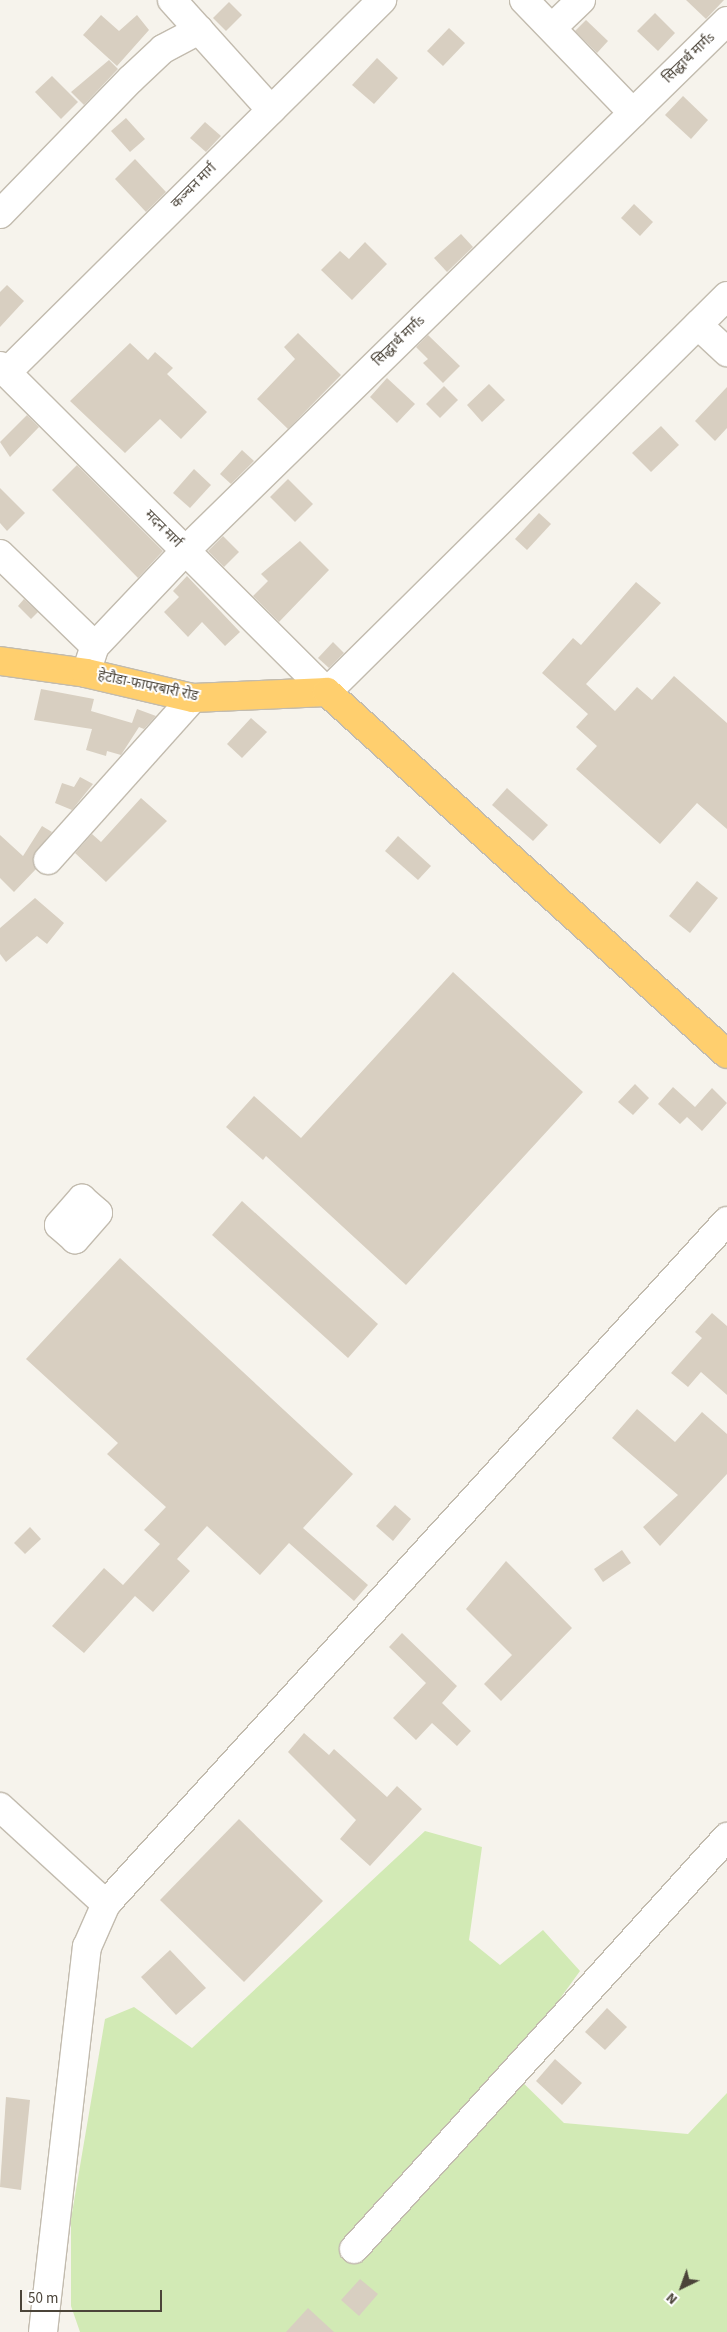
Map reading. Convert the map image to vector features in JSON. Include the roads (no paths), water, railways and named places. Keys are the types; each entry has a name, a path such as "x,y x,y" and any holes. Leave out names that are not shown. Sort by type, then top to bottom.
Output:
{"highway":[{"name":"हेटौडा-फापरबारी रोड","path":"0,660 86,672 193,698 327,692"},
{"path":"327,692 727,1054"}],"street":[{"path":"172,0 271,110"},
{"name":"कञ्चन मार्ग","path":"3,370 382,0"},
{"path":"524,0 553,27 633,113"},
{"path":"553,27 580,0"},
{"name":"सिद्धार्थ मार्गs","path":"86,672 95,646 185,551 727,21"},
{"path":"0,214 131,79 164,49 199,30"},
{"path":"327,692 727,296"},
{"path":"698,325 727,352"},
{"name":"मदन मार्ग","path":"3,370 327,692"},
{"path":"0,554 95,646"},
{"path":"48,860 193,698"},
{"path":"43,2332 87,1947 106,1904 727,1221"},
{"path":"0,1807 106,1904"},
{"path":"354,2249 727,1837"}]}
